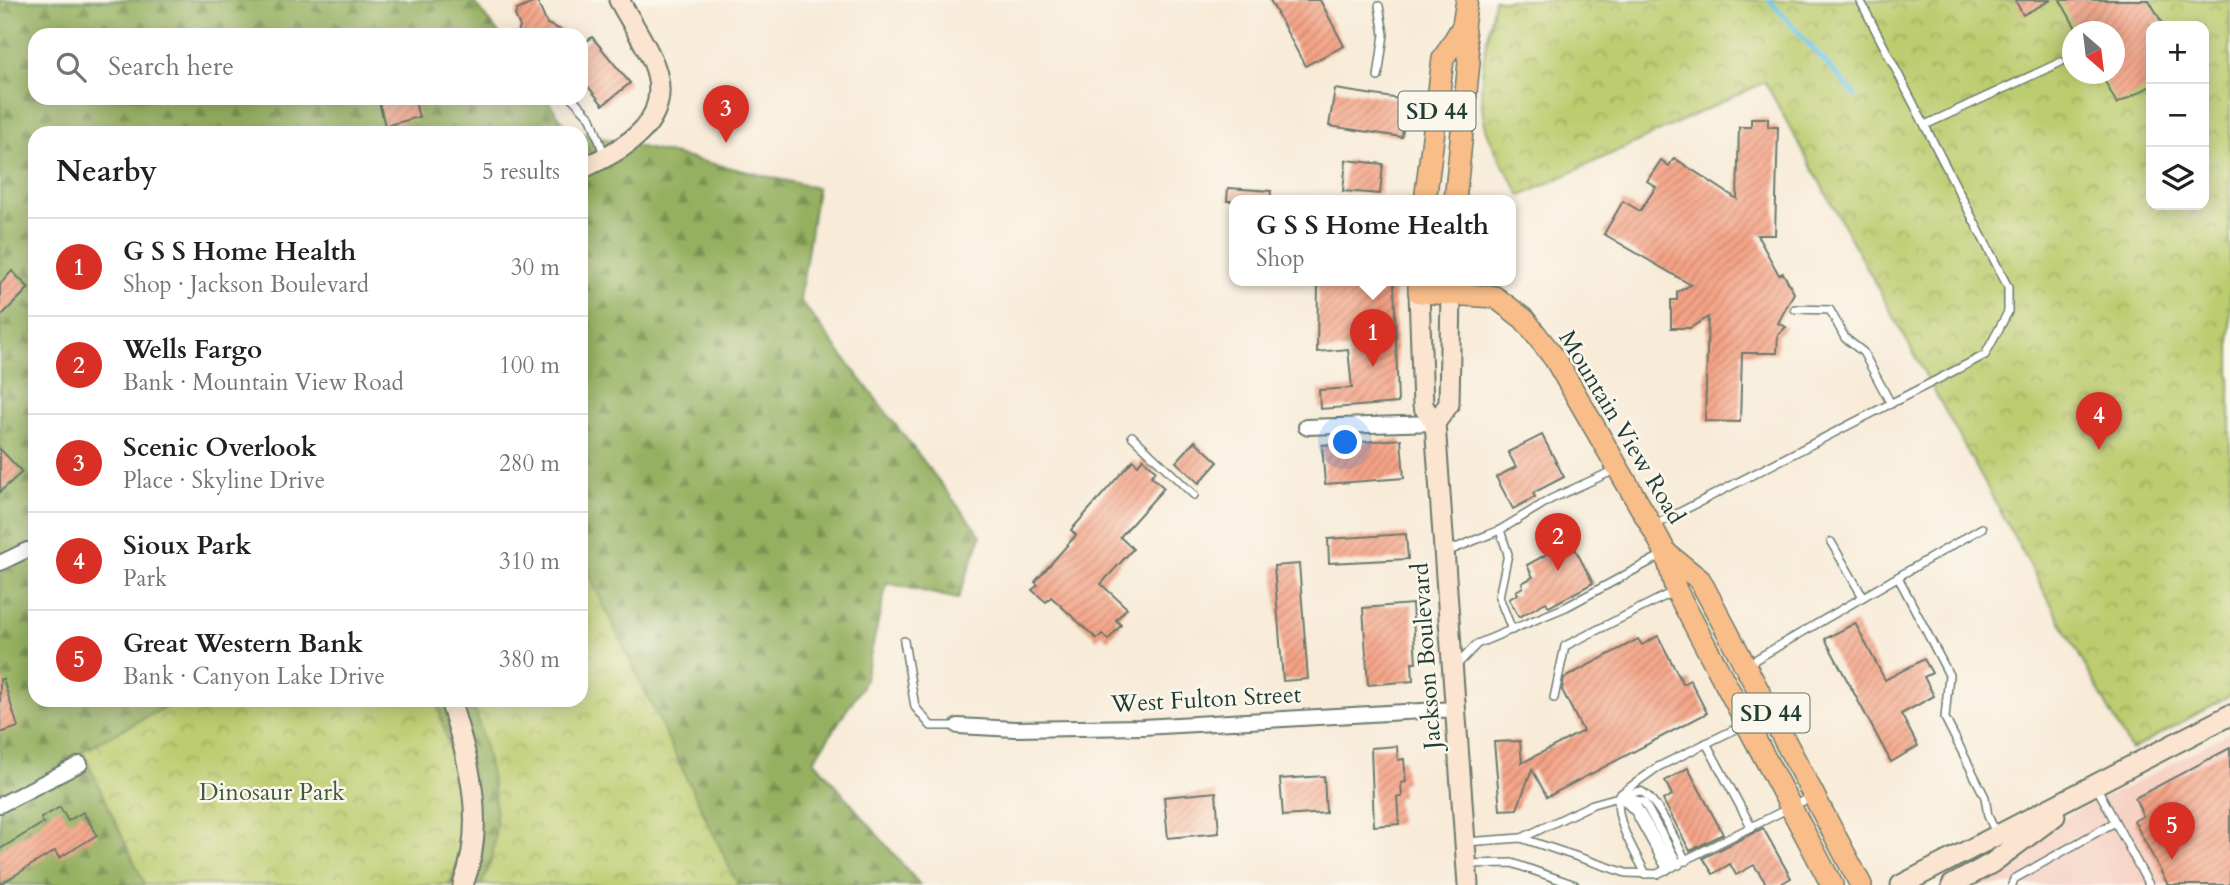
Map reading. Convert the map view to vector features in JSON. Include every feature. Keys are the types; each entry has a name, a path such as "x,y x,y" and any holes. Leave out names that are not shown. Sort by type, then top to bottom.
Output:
{"main road":[{"name":"SD 44","path":"1426,195 1443,59 1463,26 1468,0"},
{"name":"SD 44","path":"1456,195 1469,62 1463,26"},
{"name":"Mountain View Road","path":"1419,286 1451,287 1494,298 1524,319 1555,359 1666,553 1676,590 1832,885"},
{"name":"Mountain View Road","path":"1666,553 1700,580 1861,885"}],"street":[{"path":"588,166 622,150 644,132 657,100 658,86 654,63 619,0"},
{"name":"Jackson Boulevard","path":"1419,286 1423,406 1436,423 1468,885"},
{"name":"Jackson Boulevard","path":"1436,423 1449,404 1451,287"},
{"path":"1306,427 1436,423"},
{"path":"0,562 27,550"},
{"path":"452,707 463,743 477,832 463,885"},
{"name":"West Fulton Street","path":"958,726 1015,729 1143,727 1456,709"},
{"path":"1900,885 2230,715"},
{"path":"0,805 80,764"},
{"path":"1960,885 2096,785"},
{"path":"1952,885 1992,863"}],"lane":[{"path":"1652,527 1985,355 2008,312 2008,288 1860,0"},
{"path":"1378,77 1384,34 1379,6"},
{"path":"1925,125 1964,104 1995,95 2061,62"},
{"path":"579,105 591,118 606,158"},
{"path":"1795,309 1830,310 1845,338 1863,352 1891,404"},
{"path":"1132,436 1194,495"},
{"path":"1445,553 1500,530 1551,499 1618,469"},
{"path":"1746,666 1982,528"},
{"path":"1500,530 1508,554 1499,597 1512,630"},
{"path":"1832,542 1863,597"},
{"path":"1454,667 1477,644 1566,607 1666,553"},
{"path":"1898,577 1949,675 1945,718 1985,797 1988,816 1997,835"},
{"path":"1554,698 1565,646 1676,590"},
{"path":"904,642 915,707 931,726 958,726"},
{"path":"1521,838 1566,815 1619,795 1658,767 1770,712"},
{"path":"1706,743 1752,828"},
{"path":"2096,785 2149,885"},
{"path":"1619,795 1676,866"},
{"path":"1619,795 1644,802 1676,866"},
{"path":"1619,795 1618,803 1625,830 1646,874"},
{"path":"1465,842 1521,838 1626,873 1657,874 1814,796"},
{"path":"2012,885 2014,879 2115,822"},
{"path":"1466,864 1512,863 1575,885"}],"shaded area":[{"path":"2230,732 2230,885 1978,885 2082,806 2134,784"}],"green space":[{"path":"0,0 472,0 494,28 28,28 28,105 551,105 566,126 28,126 28,707 588,707 588,135 817,188 800,300 981,536 958,599 887,583 864,683 814,760 920,885 0,885"},
{"path":"1494,0 2230,0 2230,696 2131,750 1765,82 1521,196 1495,150 1484,118 1481,85"},
{"path":"588,573 738,885 481,885 495,841 496,817 490,769 475,707 588,707"},
{"name":"Dinosaur Park","path":"166,707 438,707 459,792 462,816 458,862 450,885 145,885 82,751"}],"building":[{"path":"1270,0 1320,0 1344,46 1305,66"},
{"path":"2015,0 2051,0 2023,15"},
{"path":"2060,0 2149,0 2161,21 2146,21 2146,89 2117,104 2106,84 2125,84 2125,21 2072,21"},
{"path":"537,1 547,24 556,28 520,28 515,15 517,10"},
{"path":"592,37 630,83 603,105 588,87 588,40"},
{"path":"1335,89 1407,100 1402,137 1329,126"},
{"path":"380,105 416,105 419,117 385,126"},
{"path":"1751,118 1768,118 1768,127 1778,127 1775,235 1757,235 1779,275 1783,273 1794,293 1778,323 1786,327 1778,335 1777,353 1742,353 1740,422 1705,421 1708,317 1690,328 1671,328 1671,300 1677,300 1677,292 1691,285 1604,234 1623,201 1640,211 1656,187 1647,181 1661,160 1669,166 1674,158 1737,199 1739,127 1751,127"},
{"path":"1346,160 1383,164 1380,194 1343,191"},
{"path":"1228,188 1271,191 1271,195 1229,195 1227,201"},
{"path":"12,271 28,289 0,317 0,284"},
{"path":"1318,286 1394,286 1398,403 1320,409 1319,390 1352,388 1348,349 1317,352"},
{"path":"1542,435 1564,477 1533,493 1535,497 1513,509 1496,477 1516,467 1508,452"},
{"path":"1401,439 1404,478 1325,484 1322,445"},
{"path":"1195,441 1218,462 1199,483 1176,462"},
{"path":"0,449 22,472 0,492"},
{"path":"1143,459 1156,471 1151,476 1164,488 1120,537 1133,549 1101,584 1127,608 1116,620 1121,625 1108,640 1102,634 1097,639 1051,597 1046,602 1032,590 1038,585 1035,582 1076,535 1071,530 1133,460 1138,465"},
{"path":"1406,534 1408,559 1329,563 1328,539"},
{"path":"1571,541 1593,583 1549,607 1546,602 1519,617 1509,599 1518,594 1516,591 1523,587 1522,583 1533,577 1527,565"},
{"path":"1299,564 1308,679 1283,681 1274,566"},
{"path":"1412,604 1416,663 1412,663 1413,681 1368,685 1363,608"},
{"path":"1855,623 1885,680 1924,659 1932,673 1924,677 1934,696 1901,714 1918,746 1891,762 1825,639"},
{"path":"1658,636 1683,684 1690,680 1707,713 1547,797 1532,769 1517,809 1500,810 1494,742 1520,741 1522,763 1583,731 1562,690 1564,678 1638,639 1642,645"},
{"path":"0,679 3,679 18,727 0,733"},
{"path":"1397,746 1398,760 1404,759 1406,782 1401,783 1402,797 1397,797 1399,824 1374,826 1371,748"},
{"path":"2230,748 2230,885 2168,885 2134,821 2143,816 2135,798"},
{"path":"1688,768 1723,834 1690,851 1663,800 1672,795 1665,781"},
{"path":"1324,776 1326,813 1283,816 1280,779"},
{"path":"1216,792 1219,833 1168,838 1164,797"},
{"path":"60,807 68,821 83,812 97,835 59,858 55,851 0,884 0,849 43,823 41,818"},
{"path":"1763,828 1791,878 1779,885 1767,885 1754,865 1736,875 1730,864 1713,874 1703,858"}],"waterway":[{"path":"1769,0 1856,96"}],"place":[{"name":"Scenic Overlook","path":"726,143"},
{"name":"G S S Home Health","path":"1373,367"},
{"name":"Sioux Park","path":"2099,450"},
{"name":"Wells Fargo","path":"1558,571"},
{"name":"Great Western Bank","path":"2172,860"}]}
